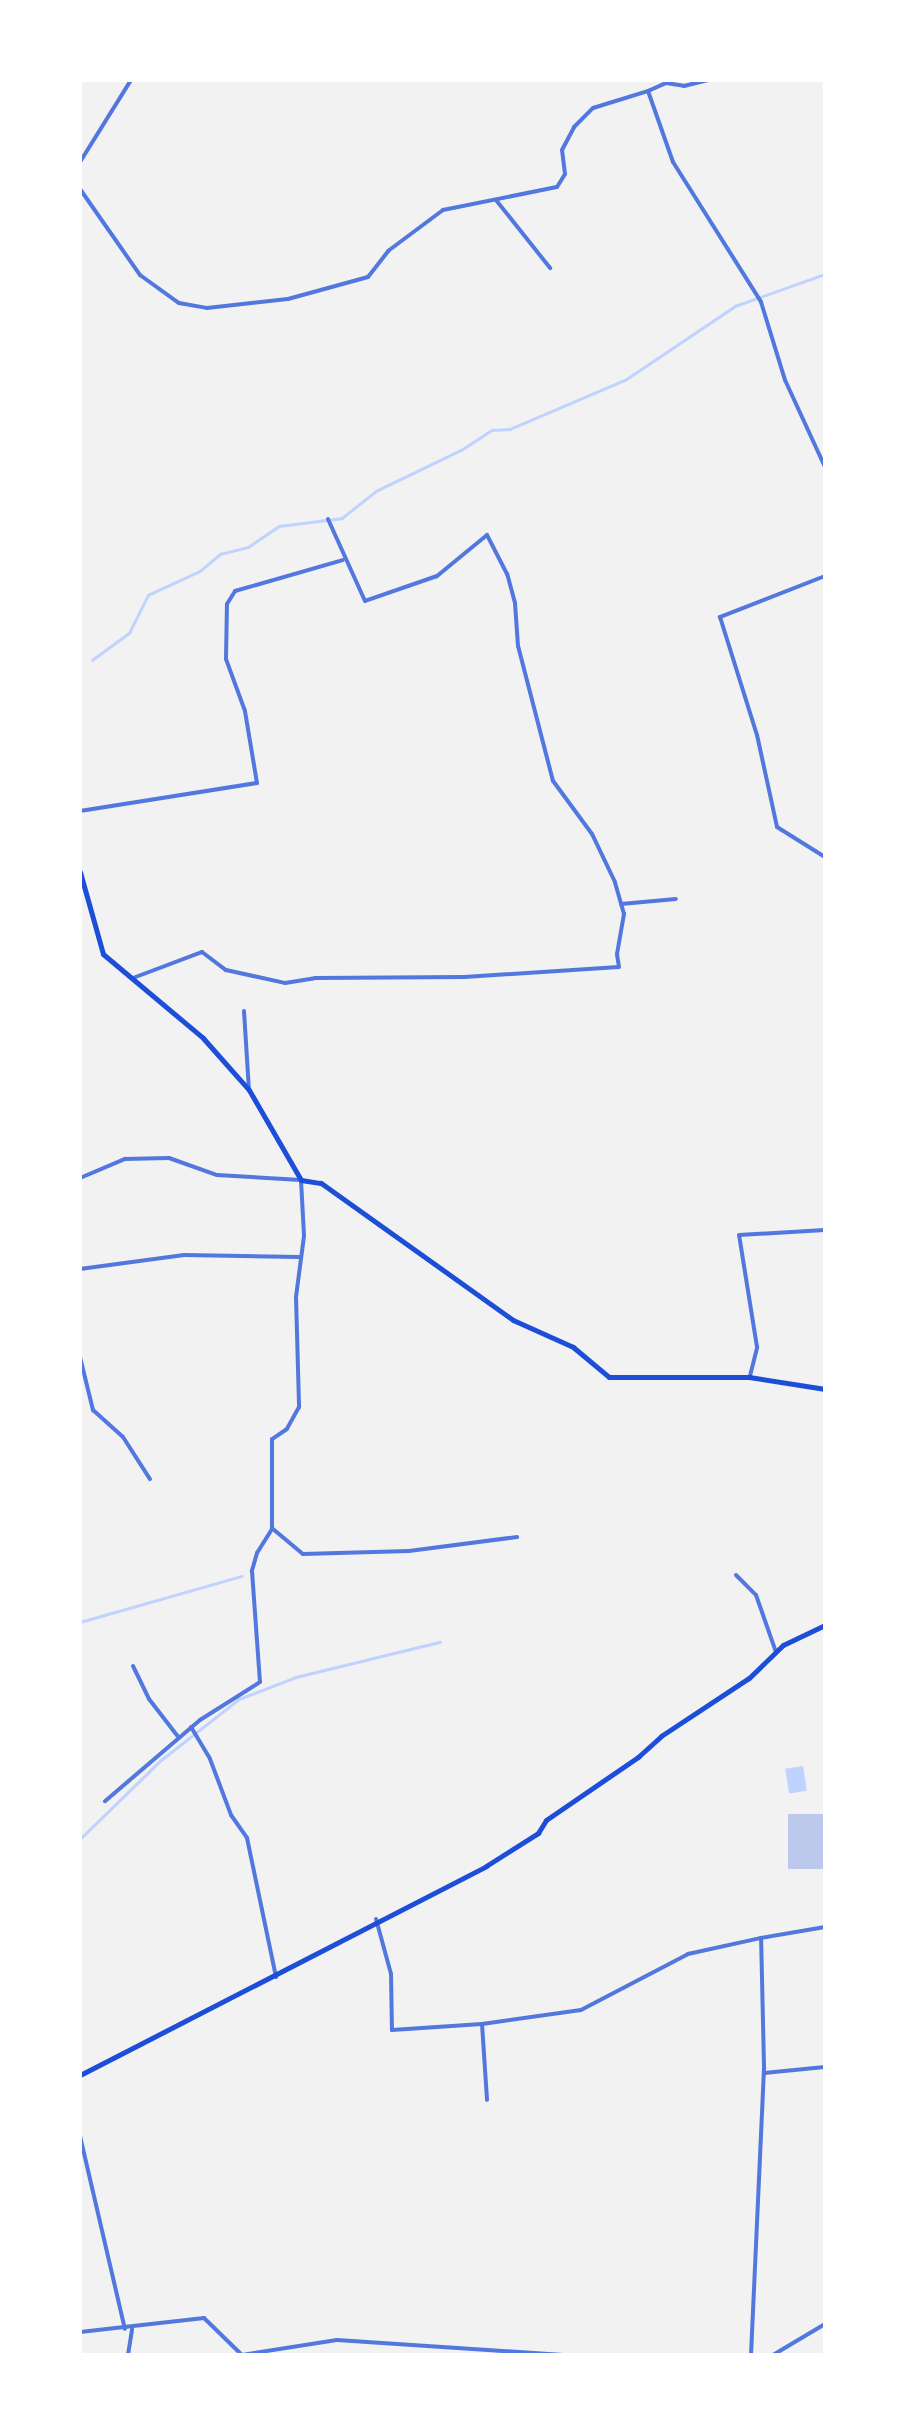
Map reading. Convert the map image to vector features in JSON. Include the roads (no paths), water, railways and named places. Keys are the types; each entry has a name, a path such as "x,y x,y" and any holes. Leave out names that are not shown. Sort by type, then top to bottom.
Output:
{"main road":[{"path":"80,872 103,954 204,1038 249,1090 301,1180 321,1184 513,1320 573,1348 609,1377 750,1377 825,1389"},
{"path":"80,2075 276,1978 376,1919 448,1887 538,1833 546,1820 749,1678 776,1652 825,1625"}],"street":[{"path":"80,162 131,80"},
{"path":"80,188 140,274 179,304 207,308 288,299 368,277 388,251 443,210 557,188 565,174 562,150 574,127 594,108 666,83 684,86 708,80"},
{"path":"648,90 672,162 762,302 784,380 825,466"},
{"path":"496,200 550,268"},
{"path":"132,978 202,952 226,970 285,983 315,978 464,977 619,967 621,904 592,834 553,781 518,646 515,603 507,574 486,536 436,576 364,602 328,519"},
{"path":"80,811 257,783 245,711 226,659 227,604 235,591 343,560"},
{"path":"825,576 720,617 757,734 778,828 825,856"},
{"path":"621,904 676,898"},
{"path":"244,1011 249,1090"},
{"path":"80,1178 125,1159 169,1158 217,1175 301,1180 304,1236 299,1257 300,1408 288,1430 272,1439 272,1529 257,1553 252,1571 260,1682 244,1688 190,1728 105,1802"},
{"path":"750,1377 757,1346 739,1235 825,1230"},
{"path":"80,1270 184,1255 299,1257"},
{"path":"80,1357 93,1410 122,1438 150,1479"},
{"path":"272,1529 290,1539 303,1554 410,1551 516,1537"},
{"path":"736,1574 756,1594 776,1652"},
{"path":"133,1666 148,1699 179,1738"},
{"path":"190,1728 231,1816 248,1838 276,1978"},
{"path":"376,1919 390,1974 392,2030 482,2024 582,2010 688,1954 825,1928"},
{"path":"752,2355 764,2073 761,1938"},
{"path":"482,2024 487,2100"},
{"path":"764,2073 825,2068"},
{"path":"80,2136 128,2329 128,2355"},
{"path":"80,2332 204,2318 242,2355 337,2340 564,2355"},
{"path":"773,2355 825,2324"}],"water":[{"path":"803,1766 807,1791 789,1794 785,1769"}],"waterway":[{"path":"92,660 129,633 148,595 200,571 220,554 248,547 279,526 342,518 376,491 461,450 492,430 510,429 625,380 735,306 825,274"},
{"path":"80,1622 242,1576"},
{"path":"80,1839 161,1760 239,1699 296,1677 440,1642"}]}
